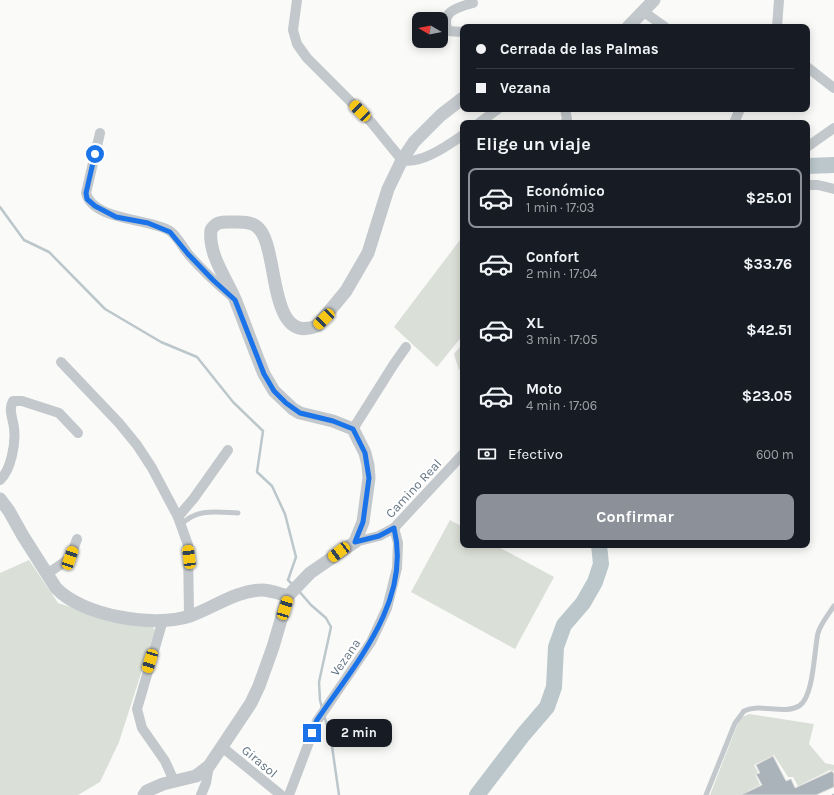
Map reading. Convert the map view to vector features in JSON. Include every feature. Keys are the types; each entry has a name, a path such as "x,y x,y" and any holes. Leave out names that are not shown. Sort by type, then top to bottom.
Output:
{"street":[{"path":"297,0 293,30 297,44 307,58 371,122 402,160"},
{"path":"631,24 654,0"},
{"path":"777,24 779,0"},
{"path":"460,32 448,31 445,24 448,14 455,8 473,3"},
{"path":"644,12 661,24"},
{"path":"810,69 834,88"},
{"path":"144,795 147,791 163,784 196,776 209,766 251,703 259,686 290,593 310,573 355,542 363,522 369,478 365,453 353,429 333,421 300,413 286,403 274,391 264,374 235,300 211,245 211,230 217,223 222,222 247,222 257,227 265,240 279,298 286,318 295,326 302,328 310,329 317,326 346,291 368,253 388,189 402,160 414,142 460,100"},
{"path":"483,120 494,112"},
{"path":"810,145 834,128"},
{"path":"100,132 86,193 87,199 95,206 116,217 148,223 170,232 188,254 235,300"},
{"path":"402,160 416,160 439,150 460,137"},
{"path":"810,185 818,185 834,189"},
{"path":"353,429 406,347"},
{"path":"61,362 119,423 137,445 152,468 179,521 187,541 189,557 189,616"},
{"path":"0,480 8,470 10,462 14,432 10,409 13,401 22,401 59,413 78,433"},
{"path":"179,521 228,450"},
{"name":"Camino Real","path":"355,542 379,536 394,528 460,457"},
{"path":"0,499 59,592 74,602 116,617 163,620 189,616 249,592 262,590 290,593"},
{"name":"Vezana","path":"289,795 317,720 371,642 387,608 397,568 398,543 394,528"},
{"path":"47,574 70,558 77,539"},
{"path":"163,620 137,709 142,728 165,761 174,781"},
{"name":"Girasol","path":"222,747 281,795"},
{"path":"201,795 206,784 209,766"}],"lane":[{"path":"179,521 197,513 238,513"},
{"path":"706,795 735,723 744,711 756,708 790,709 798,707 804,703 809,688 818,633 825,618 834,606"}],"shaded area":[{"path":"460,240 460,339 437,367 394,327"},
{"path":"460,347 459,370 454,354"},
{"path":"450,520 460,525 460,548 501,548 554,577 515,649 411,592"},
{"path":"29,560 58,603 118,622 150,624 155,630 119,742 100,782 78,795 0,795 0,573"},
{"path":"749,714 814,724 809,744 825,763 834,765 834,771 830,770 798,786 793,777 788,777 774,755 754,765 758,772 755,774 760,785 748,791 750,795 710,795 740,718"}],"building":[{"path":"773,756 786,781 791,779 795,788 832,771 834,774 834,787 816,795 741,795 762,785 756,774 760,773 756,765"}],"waterway":[{"path":"810,166 834,165"},
{"path":"0,207 24,240 49,252 105,309 161,342 197,357 233,402 263,431 257,472 272,486 285,514 296,557 288,580 293,585"},
{"path":"477,795 523,735 547,707 554,687 556,647 564,625 583,603 595,582 601,564 599,548"},
{"path":"298,590 311,605 326,618 331,627 319,682 322,708"},
{"path":"324,715 331,739 339,795"}],"route":[{"path":"95,154 86,193 87,199 95,206 116,217 148,223 170,232 188,254 235,300 268,384 274,391 293,409 300,413 333,421 353,429 365,453 369,478 363,522 360,533 355,542 379,536 394,528 398,543 397,568 396,577 387,608 376,634 317,720 312,733"}]}
